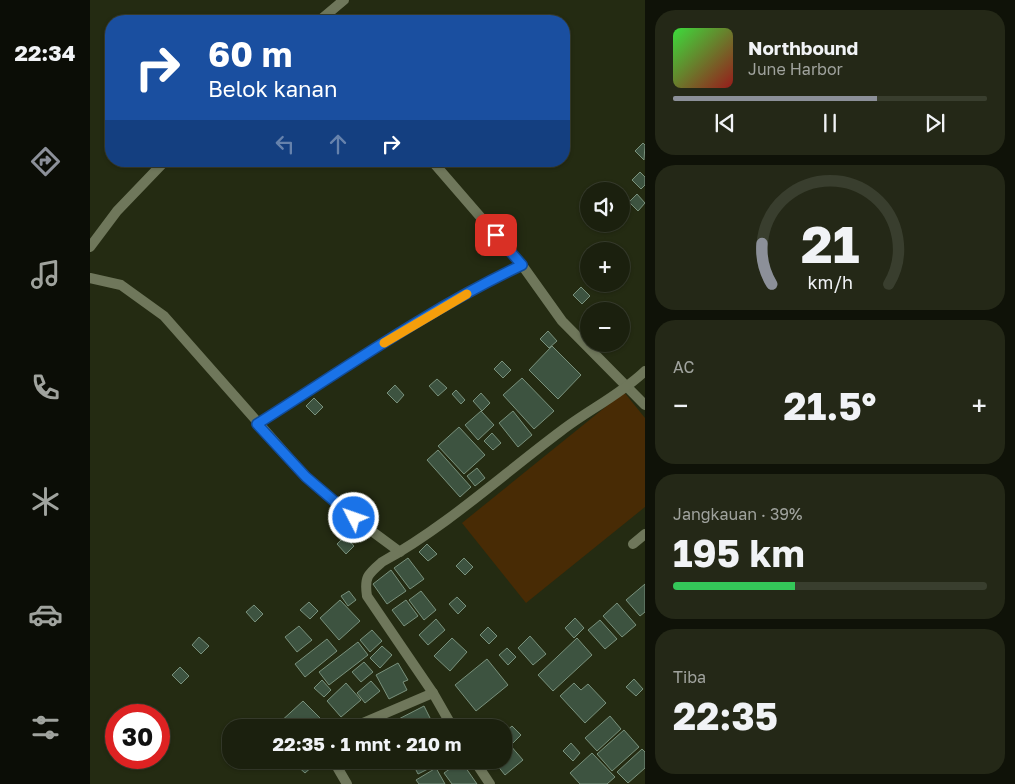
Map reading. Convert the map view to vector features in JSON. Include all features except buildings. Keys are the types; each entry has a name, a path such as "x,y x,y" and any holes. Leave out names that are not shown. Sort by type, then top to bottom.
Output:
{"street":[{"path":"326,15 344,0"},
{"path":"90,247 117,211 159,167"},
{"path":"437,167 522,265 562,321 645,405"},
{"path":"257,424 387,340 497,276 522,265"},
{"path":"90,278 122,285 164,316 242,402 257,424 306,477 354,518 400,552"},
{"path":"448,719 433,693 367,596 365,582 371,572 382,562 400,552 489,490 585,412 627,388 645,371"},
{"path":"633,544 645,534"},
{"path":"372,719 433,693"},
{"path":"338,769 347,784"},
{"path":"480,769 490,784"}],"shaded area":[{"path":"624,392 645,418 645,507 526,603 462,523"}],"slow traffic":[{"path":"384,343 467,294"}],"route":[{"path":"354,518 306,477 257,424 387,340 497,276 522,265 496,235"}]}
